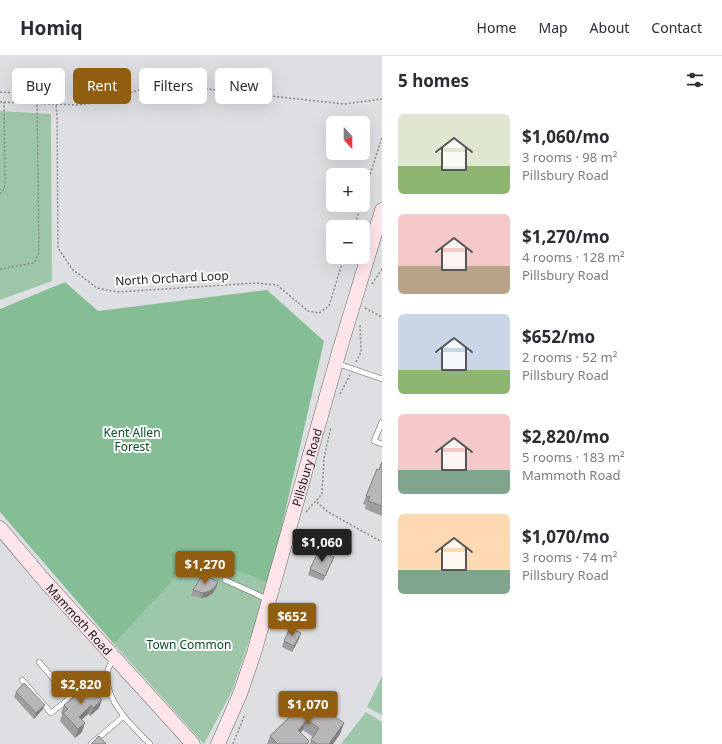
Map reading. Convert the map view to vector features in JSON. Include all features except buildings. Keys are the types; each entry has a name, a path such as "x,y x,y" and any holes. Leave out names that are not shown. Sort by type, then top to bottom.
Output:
{"street":[{"name":"Pillsbury Road","path":"218,744 240,694 269,600 335,363 382,210"},
{"name":"Mammoth Road","path":"0,528 43,579 193,744"}],"lane":[{"path":"335,363 382,378"},
{"path":"382,422 374,441 382,444"},
{"path":"225,580 269,600"},
{"path":"114,657 109,666 107,676 109,687 116,706 150,744"},
{"path":"39,662 70,698"},
{"path":"22,680 51,713 82,687 107,676"},
{"path":"91,744 124,716"}],"path":[{"path":"46,104 78,105 100,102 139,90 179,86 344,104 382,99"},
{"path":"0,92 53,95 56,105"},
{"path":"0,102 12,102"},
{"path":"0,194 4,189 5,183 4,102"},
{"path":"0,269 34,263 39,253 37,104"},
{"name":"North Orchard Loop","path":"56,105 58,248 72,269 97,288 118,292 256,283 277,285 308,311 318,313 329,306 342,264"},
{"path":"370,175 382,137"},
{"path":"354,305 362,307 382,318"},
{"path":"317,502 328,512 382,542"}],"green space":[{"path":"0,111 51,114 52,281 0,300"},
{"name":"Kent Allen Forest","path":"65,282 98,311 267,290 324,341 269,583 196,555 114,644 0,512 0,309"},
{"name":"Town Common","path":"196,554 269,583 232,691 204,744 114,644"},
{"path":"382,676 382,715 367,707"},
{"path":"366,712 382,722 382,744 341,744"}]}
